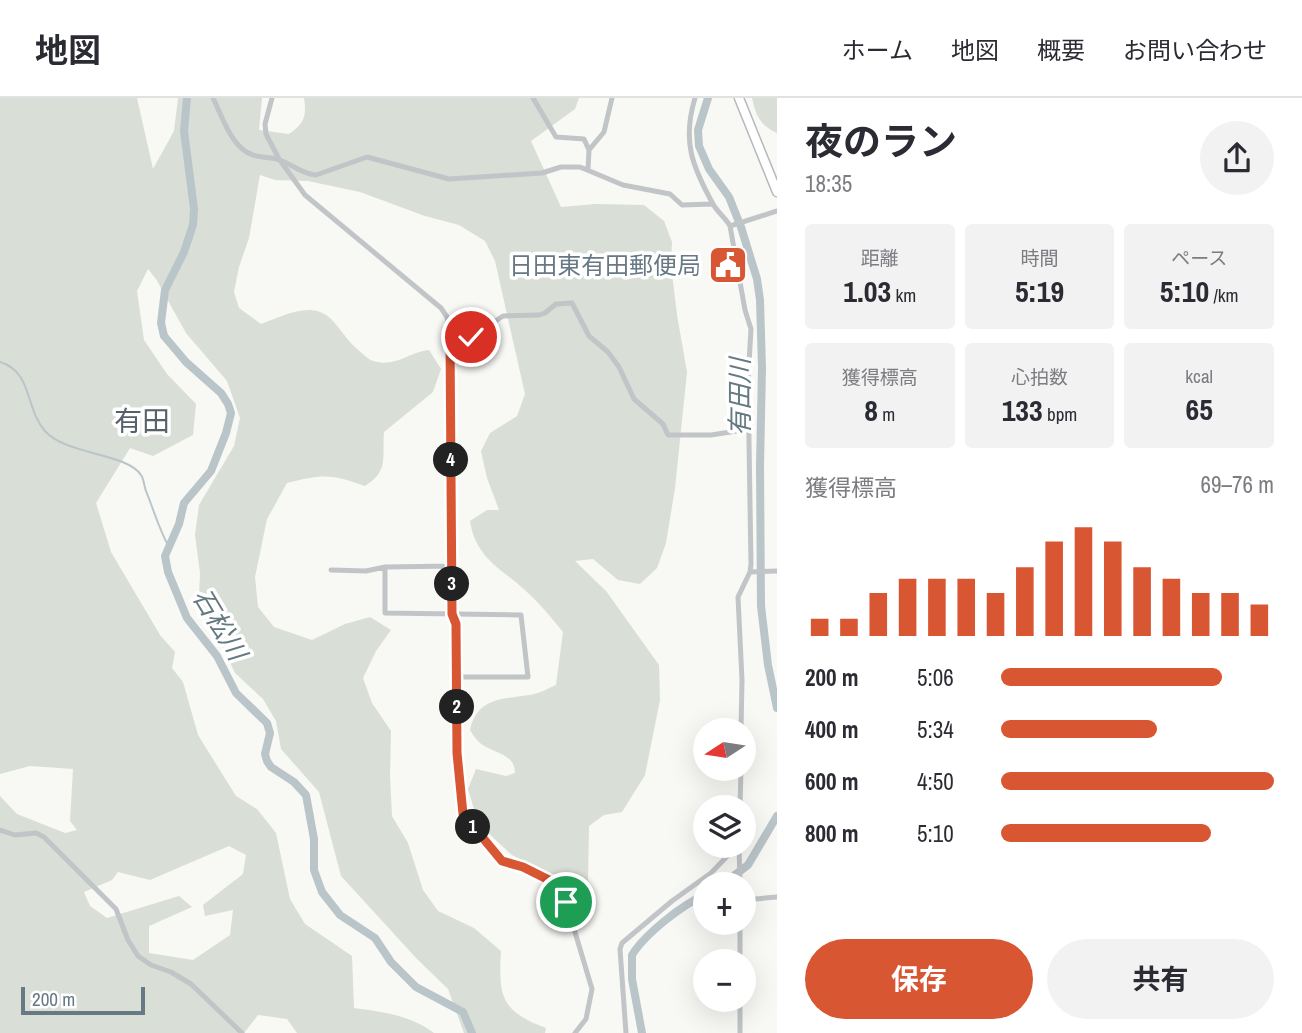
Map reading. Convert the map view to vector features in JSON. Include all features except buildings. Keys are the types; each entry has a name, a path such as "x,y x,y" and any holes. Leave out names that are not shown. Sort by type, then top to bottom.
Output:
{"main road":[{"path":"739,98 777,192"}],"street":[{"path":"213,98 227,127 243,149 253,155 279,159 308,174 316,174 357,159 375,157 420,173 449,179 542,173 571,166 589,169 623,185 670,194 682,205 713,204"},
{"path":"272,98 265,130 279,159 312,201 332,215 388,267 441,308 447,317 450,338 452,614 456,624 457,753 463,814 502,861 537,873 555,883 563,892 592,989 586,1019 575,1033"},
{"path":"533,98 556,137 584,139 589,150 589,169"},
{"path":"589,150 604,132 612,98"},
{"path":"695,98 689,123 689,149 713,204 730,226 751,329 748,380 750,572 738,597 741,718"},
{"path":"730,226 777,211"},
{"path":"450,338 471,337 503,316 545,313 556,304 568,302 574,306 589,336 608,352 634,398 663,424 668,435 711,435 750,429"},
{"path":"331,570 366,571 385,567 452,566"},
{"path":"385,567 385,613 521,615 528,677 456,677"},
{"path":"750,572 777,571"},
{"path":"0,830 15,835 36,834 44,837 116,909 138,957 191,984 242,1033"},
{"path":"626,1033 620,949 622,943 727,858"},
{"path":"756,899 777,897"},
{"path":"740,1012 740,1033"}],"shaded area":[{"path":"0,98 137,98 153,169 174,131 178,98 262,98 259,130 289,134 303,119 304,98 579,98 575,109 531,141 561,207 595,204 644,205 664,221 672,242 671,265 687,372 675,488 666,543 657,568 640,584 618,580 593,559 575,561 606,591 659,665 660,700 645,775 622,812 604,815 589,826 588,880 584,889 575,895 560,880 512,855 486,831 474,809 468,789 476,769 506,776 515,773 511,761 482,745 475,738 470,730 473,719 492,702 536,694 556,685 563,632 531,596 484,554 473,534 470,521 487,510 499,510 487,478 481,451 490,433 517,416 525,394 495,261 485,241 459,225 425,216 360,192 308,181 275,180 260,175 249,238 234,292 239,308 261,324 297,311 323,313 352,345 371,360 388,363 429,350 441,369 433,392 384,432 381,469 365,486 326,477 287,483 267,519 255,577 258,607 274,627 312,640 345,624 370,617 391,630 376,651 363,678 372,703 391,731 392,816 408,843 423,890 438,911 474,928 501,951 502,991 506,1001 520,1016 546,1028 545,1033 464,1033 448,989 341,876 319,792 281,749 276,721 263,699 235,673 199,597 200,573 195,535 199,505 234,446 240,418 227,381 186,333 148,269 137,291 144,340 167,374 196,404 193,435 153,456 130,448 96,503 111,552 160,635 175,652 172,668 183,682 198,735 236,796 257,809 276,833 290,899 305,924 352,956 354,1008 406,1018 434,1033 297,1033 287,1019 258,1015 244,1033 0,1033 0,796 17,814 65,833 77,830 70,821 73,769 30,766 0,774","holes":["229,846 246,855 243,874 203,905 205,916 233,910 230,935 193,960 149,953 149,926 192,907 179,896 107,918 90,906 84,892 112,880 118,872 150,880"]},
{"path":"752,98 777,98 777,133 766,127 760,119"}],"waterway":[{"name":"石松川","path":"187,98 184,131 194,209 193,225 184,252 165,290 161,323 164,336 186,362 221,393 231,413 211,471 184,503 179,524 165,556 168,572 187,618 217,656 236,693 267,723 270,733 265,754 267,761 306,795 314,839 314,870 322,892 340,915 375,938 391,962 416,987 463,1012 472,1033"},
{"name":"有田川","path":"708,98 698,130 699,146 709,169 729,197 741,227 757,279 760,300 761,606 768,665 777,708"},
{"path":"0,362 18,374 45,431 67,445 123,462 141,475 168,545"},
{"name":"有田川","path":"739,872 748,865 777,816"},
{"name":"有田川","path":"642,1033 632,979 632,955 665,920 693,901"}],"place":[{"name":"日田東有田郵便局","path":"728,265"}],"district":[{"name":"有田","path":"142,421"}],"route":[{"path":"471,337 450,338 452,614 456,624 457,753 461,807 466,819 502,861 523,867 555,883 563,892 566,902"}]}
